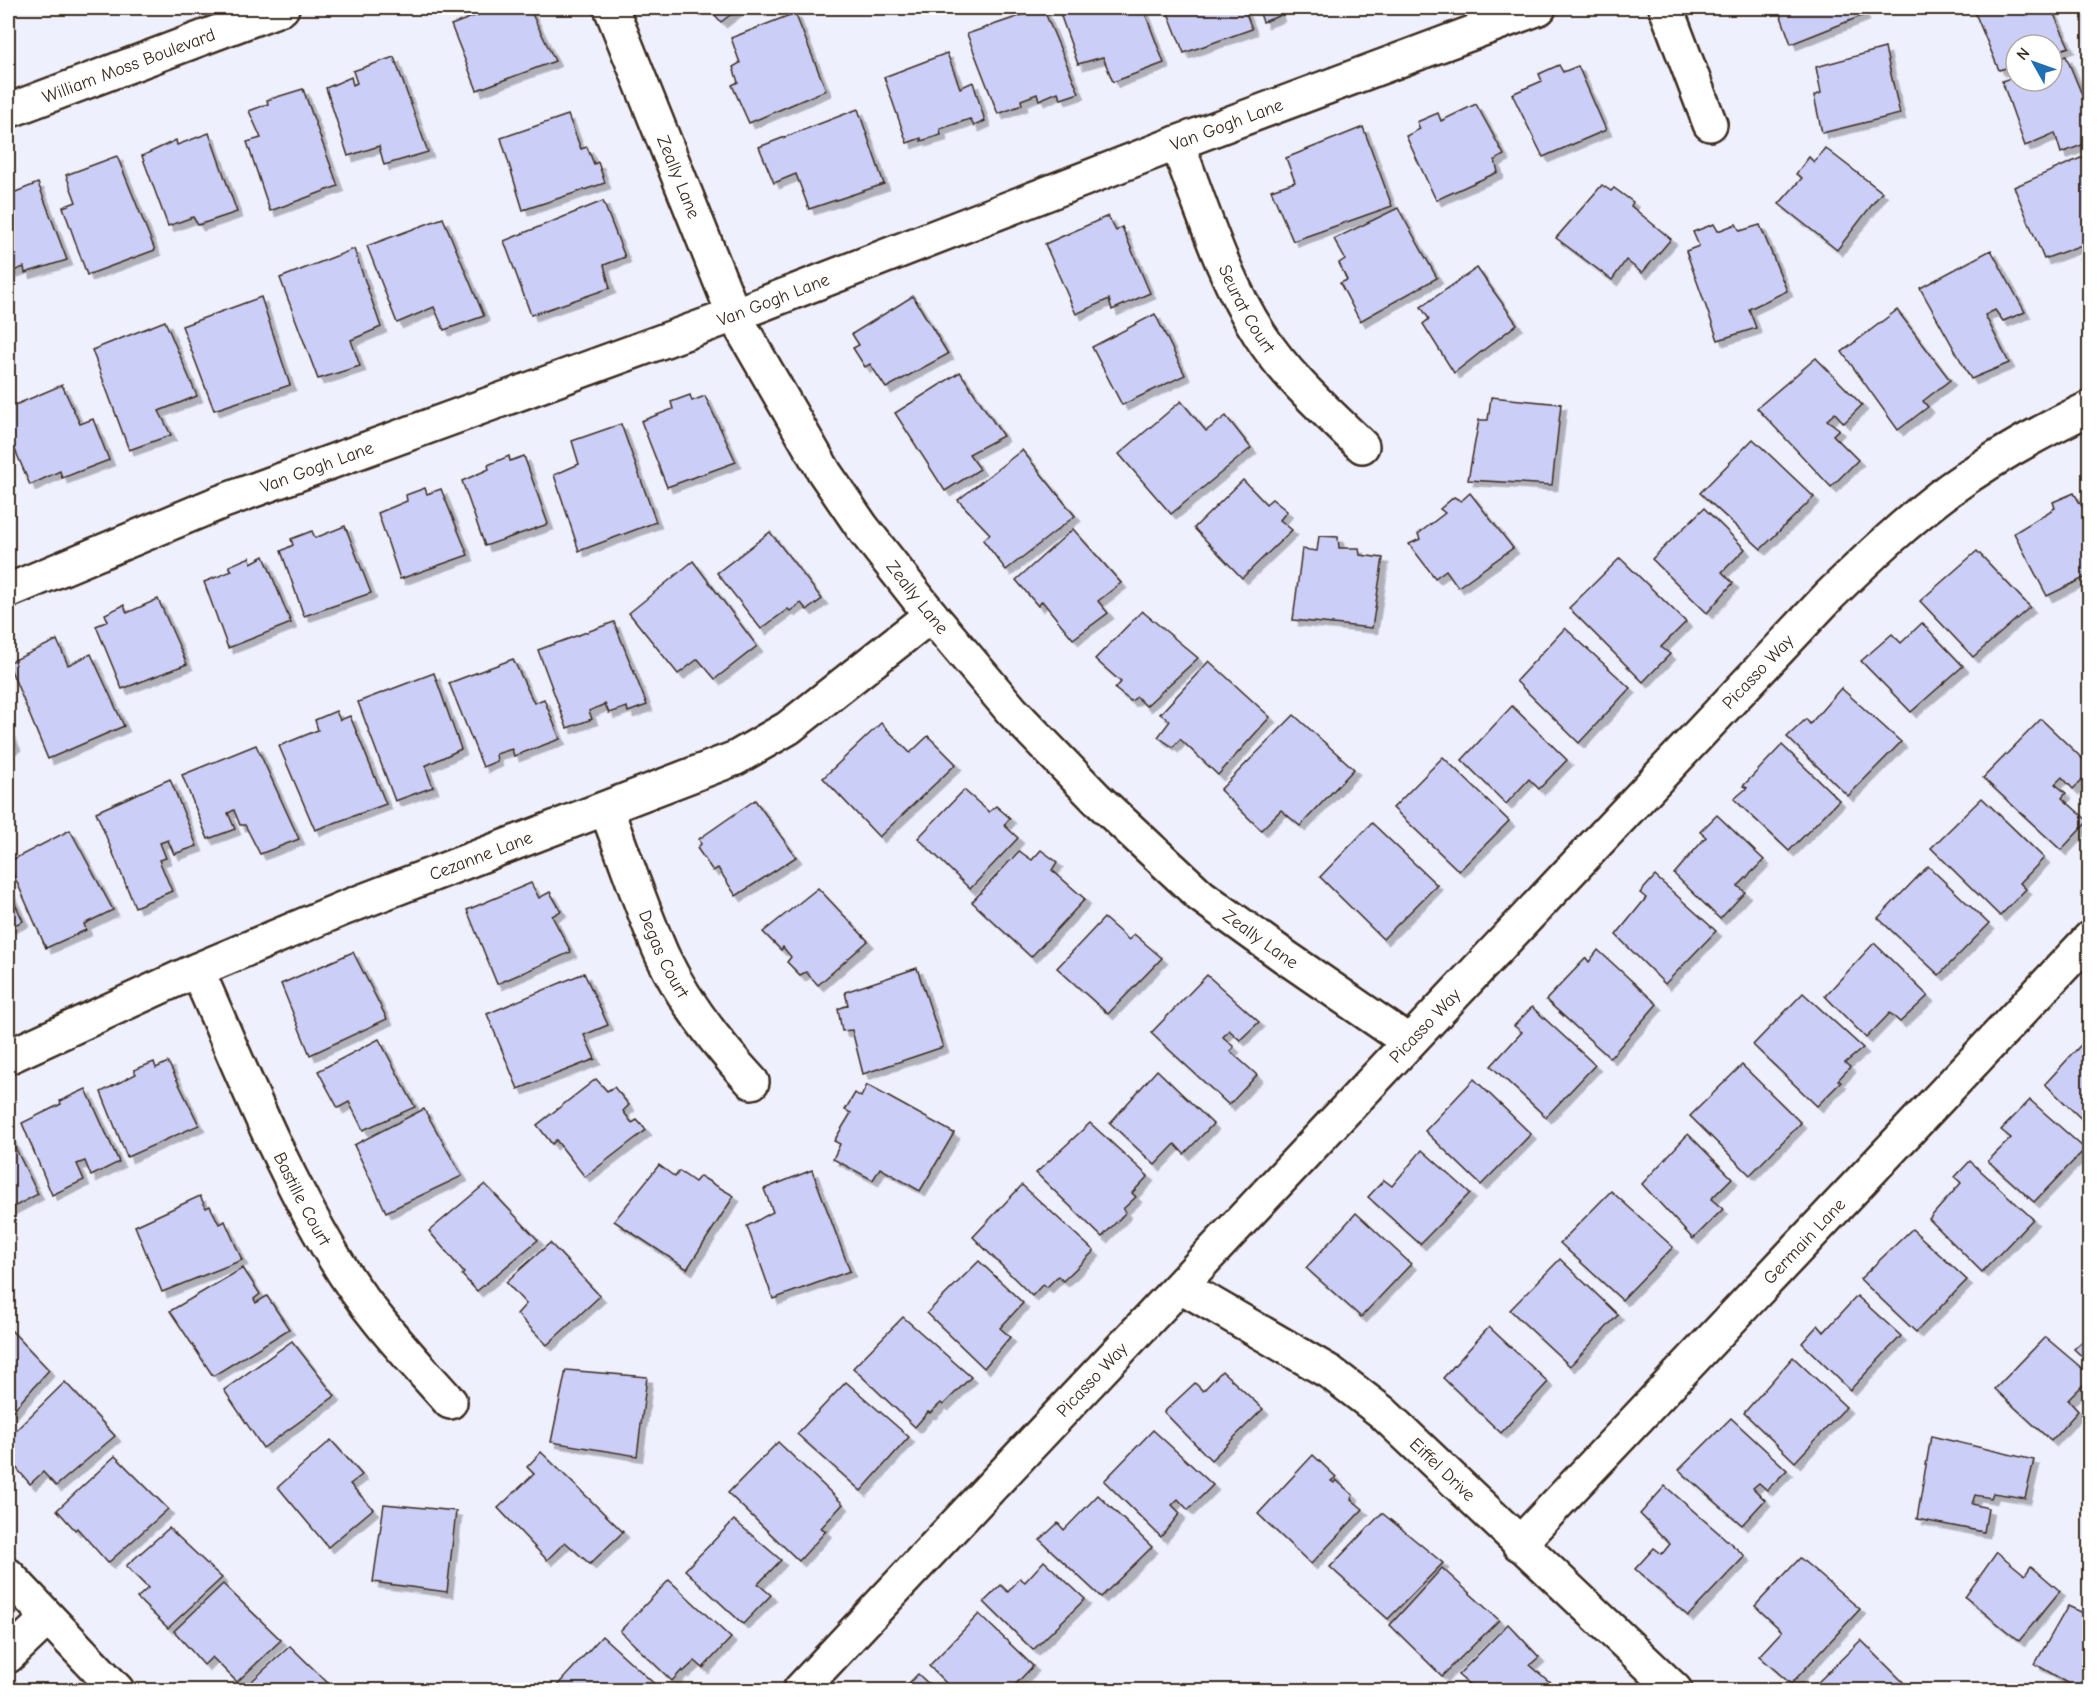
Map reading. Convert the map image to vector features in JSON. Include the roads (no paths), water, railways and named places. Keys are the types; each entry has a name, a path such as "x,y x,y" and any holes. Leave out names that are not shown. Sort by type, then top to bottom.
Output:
{"street":[{"name":"William Moss Boulevard","path":"8,111 282,8"},
{"name":"Zeally Lane","path":"611,8 734,315 825,473 862,527 931,615 1012,711 1096,798 1201,896 1409,1042"},
{"name":"Van Gogh Lane","path":"8,591 221,502 734,315 1177,143 1539,8"},
{"path":"1666,8 1710,124"},
{"name":"Seurat Court","path":"1177,143 1229,278 1261,336 1302,388 1362,446"},
{"name":"Picasso Way","path":"800,1690 1829,596 1879,547 1950,489 2022,443 2090,408"},
{"name":"Cezanne Lane","path":"8,1057 197,970 342,909 736,758 788,728 931,615"},
{"name":"Degas Court","path":"606,809 663,956 691,1007 752,1082"},
{"name":"Germain Lane","path":"1519,1544 2090,938"},
{"name":"Bastille Court","path":"197,970 292,1184 335,1259 384,1328 450,1402"},
{"name":"Eiffel Drive","path":"1181,1286 1331,1373 1382,1412 1675,1690"},
{"path":"9,1581 117,1690"},
{"path":"8,1656 48,1618"}]}
